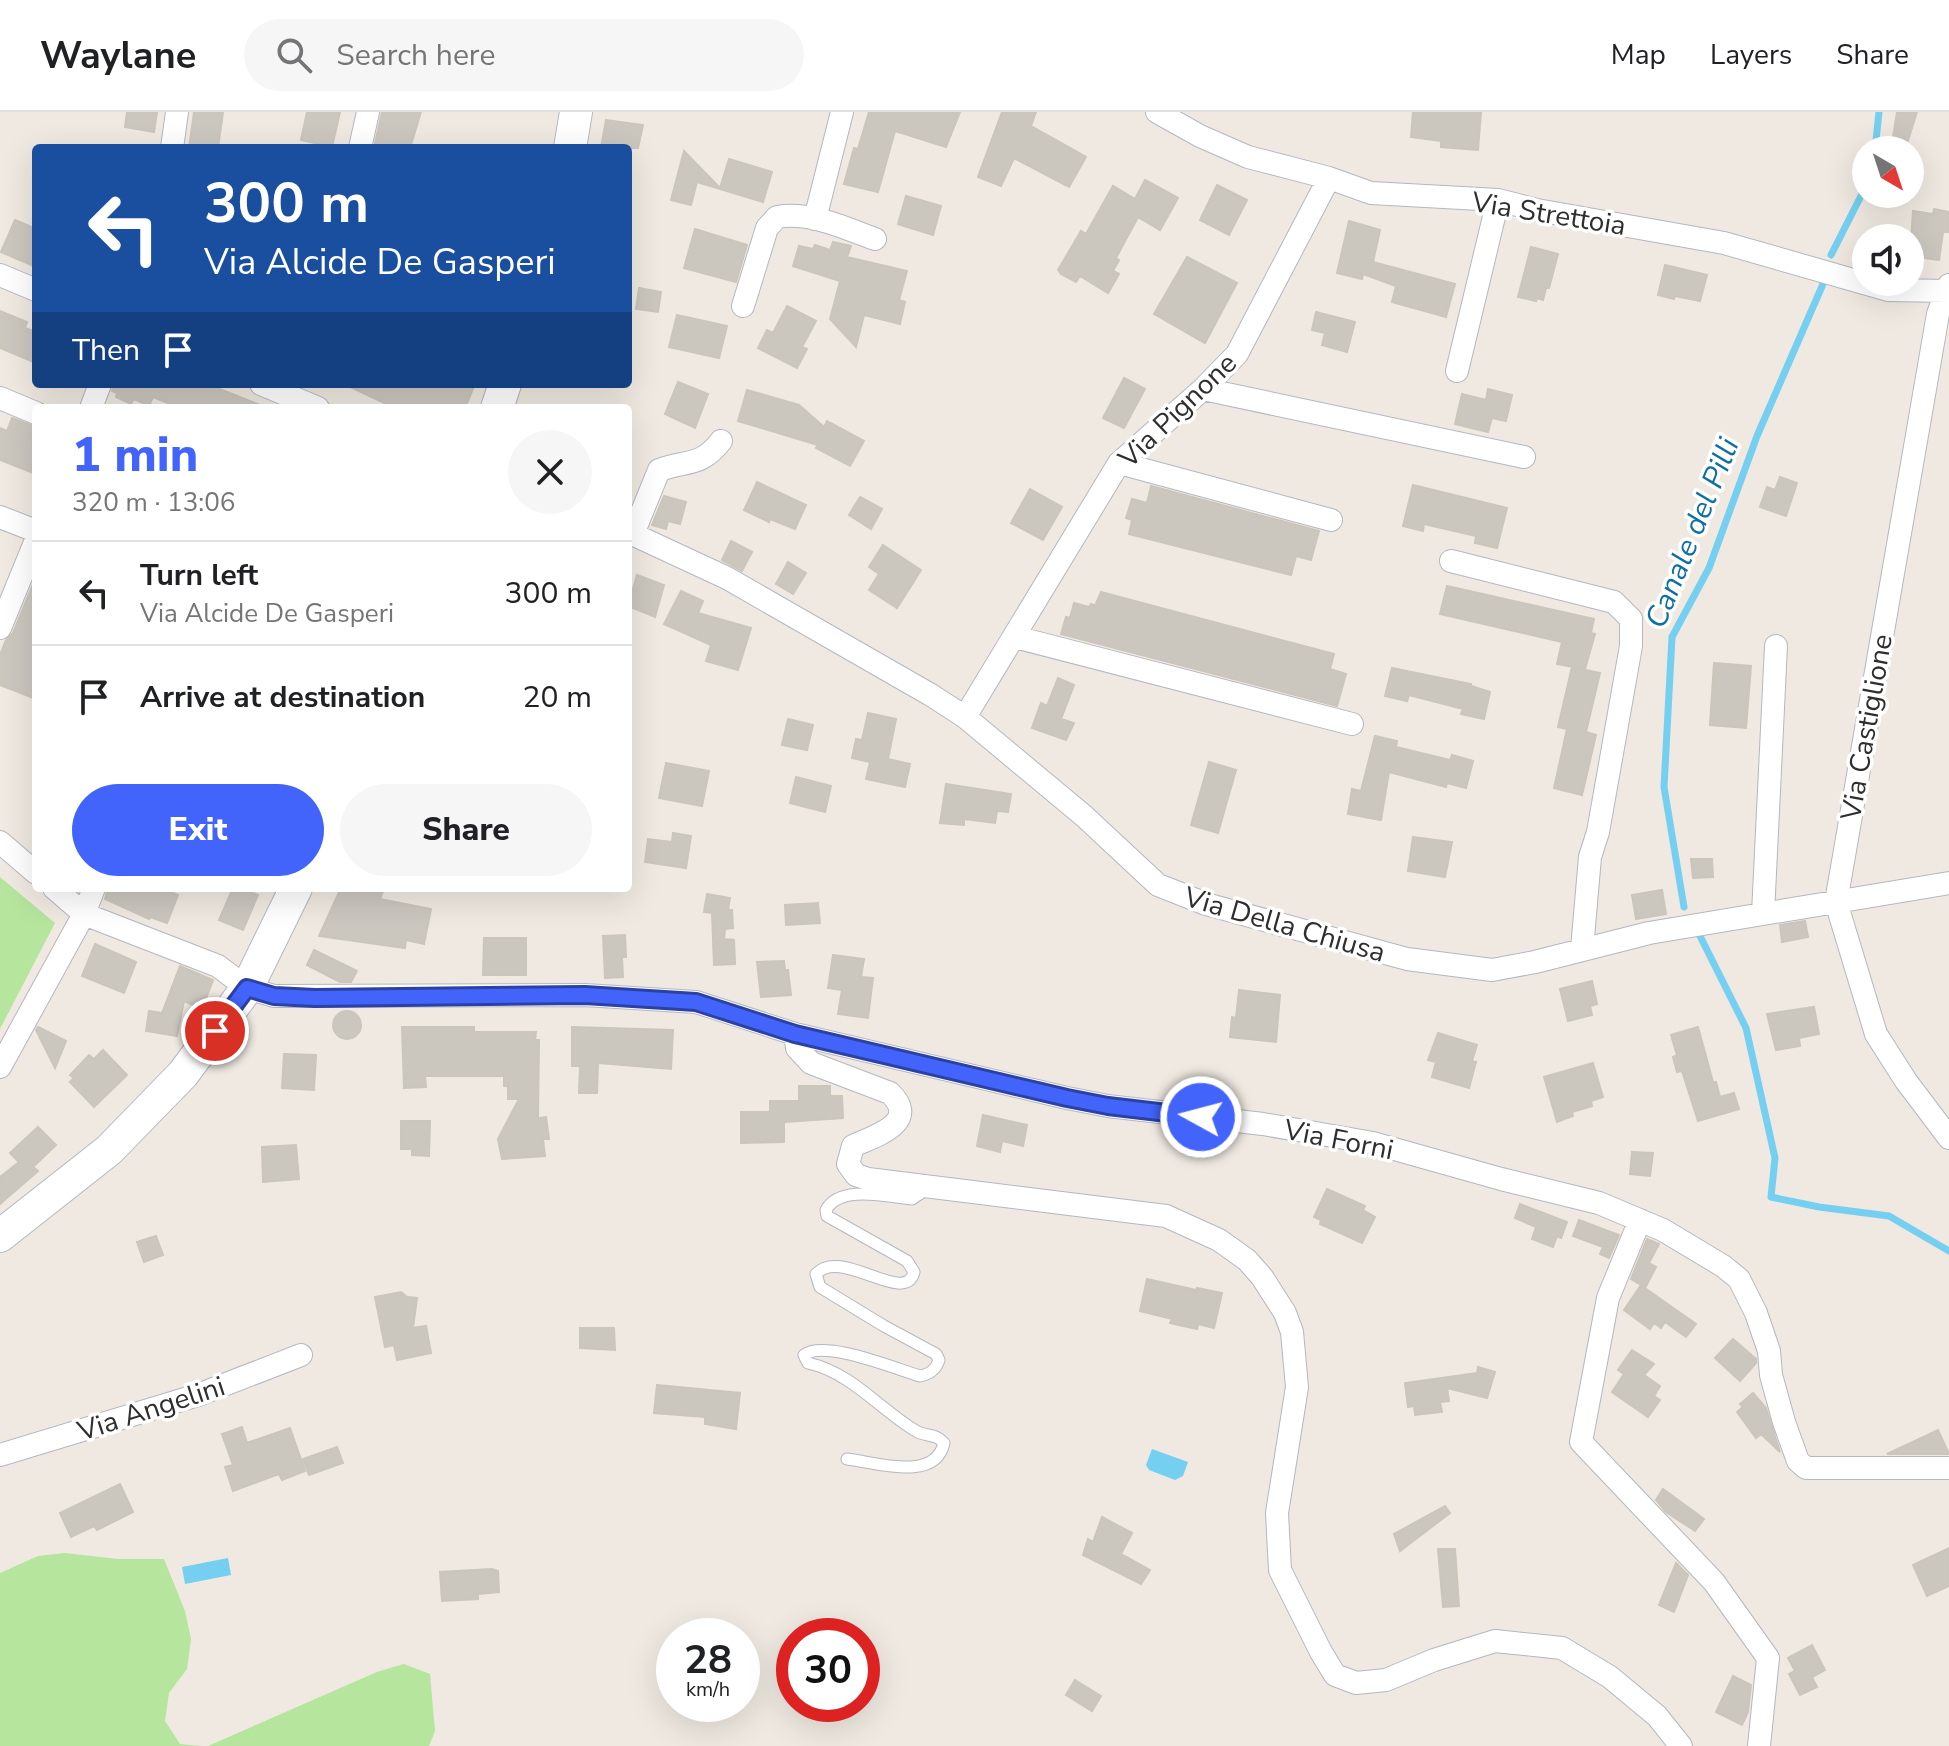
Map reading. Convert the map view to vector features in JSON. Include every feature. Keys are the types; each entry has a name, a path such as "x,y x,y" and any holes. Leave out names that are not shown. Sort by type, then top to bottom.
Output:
{"main road":[{"path":"571,144 576,112"},
{"path":"0,1236 109,1150 183,1074 247,988 294,892"}],"street":[{"path":"173,144 177,112"},
{"path":"361,144 368,112"},
{"path":"815,219 842,112"},
{"name":"Via Strettoia","path":"1157,112 1200,136 1248,157 1329,178 1371,193 1498,200 1537,210 1724,243 1888,290 1948,289"},
{"name":"Via Pignone","path":"965,717 1119,463 1203,389 1237,354 1329,178"},
{"path":"1457,371 1498,200"},
{"path":"743,306 767,228 777,217 791,215 815,219 875,239"},
{"path":"0,275 32,288"},
{"name":"Via Castiglione","path":"1948,289 1938,314 1836,902 1876,1034 1906,1081 1949,1138"},
{"path":"272,388 296,397"},
{"path":"1203,389 1524,457"},
{"path":"0,398 32,411"},
{"path":"632,531 659,470 696,463 711,454 721,441"},
{"path":"1119,463 1331,520"},
{"path":"0,517 32,529"},
{"name":"Via Della Chiusa","path":"632,533 727,578 965,717 1084,816 1158,885 1206,904 1407,959 1492,970 1649,933 1949,883"},
{"path":"0,628 32,550"},
{"path":"1451,561 1614,602 1631,619 1631,646 1598,832 1590,857 1582,949"},
{"path":"1015,637 1352,724"},
{"path":"1763,914 1776,646"},
{"path":"0,842 32,870"},
{"path":"59,892 84,914 218,966 247,988"},
{"path":"0,1067 84,914 92,892"},
{"name":"Via Forni","path":"247,988 274,996 315,998 585,995 696,1002 795,1034 1108,1106 1263,1124 1373,1143 1599,1203 1640,1220 1711,1259 1739,1279 1756,1313 1769,1351 1771,1375 1784,1422 1798,1461 1806,1468 1949,1468"},
{"path":"795,1034 794,1042 800,1054 811,1063 890,1093 899,1104 901,1113 895,1125 853,1146 848,1157 851,1170 856,1175 1166,1216 1219,1240 1247,1260 1262,1277 1285,1313 1292,1332 1297,1387 1277,1513 1280,1570 1335,1675 1356,1683 1386,1680 1434,1660 1495,1641 1562,1648 1610,1677 1657,1716 1681,1746"},
{"path":"1640,1220 1608,1298 1581,1442 1714,1582 1768,1658 1759,1746"},
{"name":"Via Angelini","path":"0,1455 198,1395 301,1355"}],"lane":[{"path":"847,1459 912,1468 928,1464 942,1450 944,1443 939,1438 919,1433 852,1381 822,1366 808,1363 804,1355 810,1350 831,1350 920,1376 937,1366 939,1360 936,1354 820,1287 816,1274 820,1269 841,1265 893,1283 907,1283 912,1279 914,1272 907,1261 827,1216 826,1210 829,1203 841,1196 912,1199 921,1193 923,1185"}],"green space":[{"path":"0,877 55,923 0,1029"},
{"path":"65,1553 118,1559 164,1559 185,1611 191,1639 187,1669 169,1693 165,1721 180,1744 202,1746 0,1746 0,1573 38,1556"},
{"path":"404,1664 430,1674 435,1731 429,1746 208,1746 377,1672"}],"water":[{"path":"1152,1449 1188,1462 1183,1476 1175,1480 1149,1470 1146,1465"},
{"path":"228,1558 231,1575 185,1584 182,1567"}],"building":[{"path":"127,112 157,112 154,132 125,127"},
{"path":"194,112 223,112 219,144 190,144"},
{"path":"307,112 340,112 333,144 301,140"},
{"path":"382,112 421,112 411,144 375,144"},
{"path":"869,112 960,112 946,147 895,131 878,192 844,184"},
{"path":"1002,112 1036,112 1031,126 1086,157 1069,187 1014,158 1001,186 978,177"},
{"path":"1413,112 1481,112 1478,150 1441,147 1441,141 1411,137"},
{"path":"1897,112 1917,112 1909,136 1893,136"},
{"path":"606,120 643,125 638,148 632,148 632,144 602,144"},
{"path":"684,151 720,188 729,159 772,172 763,202 697,182 691,205 671,200"},
{"path":"1145,180 1178,198 1160,230 1138,217 1116,258 1119,260 1113,271 1119,274 1108,293 1080,276 1076,282 1061,274 1058,270 1081,231 1086,234 1113,186 1135,199"},
{"path":"1217,185 1247,200 1229,235 1200,220"},
{"path":"906,196 941,206 933,235 898,224"},
{"path":"1934,209 1949,212 1949,232 1943,232 1939,260 1924,258 1924,224 1912,224 1913,211 1933,214"},
{"path":"15,220 32,227 32,265 1,252"},
{"path":"1349,221 1380,230 1373,262 1455,284 1446,317 1392,302 1396,286 1363,274 1362,279 1337,273"},
{"path":"695,229 747,245 736,282 684,268"},
{"path":"833,242 851,246 847,257 907,271 899,300 905,302 900,324 864,315 856,347 830,319 840,281 793,266 799,246 813,249 815,245 830,250"},
{"path":"1531,247 1558,254 1543,300 1518,297"},
{"path":"1187,257 1237,283 1205,343 1154,314"},
{"path":"1665,265 1707,275 1700,301 1658,295"},
{"path":"639,288 661,292 658,312 636,309"},
{"path":"787,306 816,321 802,347 807,349 797,368 758,348 767,330 773,333"},
{"path":"0,311 27,322 25,328 32,331 32,361 0,348"},
{"path":"1316,312 1355,322 1347,352 1322,345 1325,333 1312,330"},
{"path":"677,315 727,326 719,358 669,347"},
{"path":"1124,378 1145,389 1124,428 1103,418"},
{"path":"678,382 708,394 695,428 665,414"},
{"path":"113,388 217,388 257,404 170,404 153,397 150,404 134,399 131,404 116,397 117,393 112,391"},
{"path":"352,388 473,388 467,404 386,404"},
{"path":"1488,389 1512,395 1506,421 1492,418 1488,432 1455,424 1462,394 1486,400"},
{"path":"747,390 799,405 824,427 827,421 864,441 850,466 816,448 818,445 738,421"},
{"path":"12,418 32,426 32,472 0,460 0,428 7,431"},
{"path":"1780,477 1797,483 1786,516 1760,507 1767,487 1775,490"},
{"path":"757,482 806,505 795,529 770,519 769,522 744,510"},
{"path":"1413,485 1507,508 1497,548 1475,543 1476,536 1424,524 1423,531 1403,526"},
{"path":"1151,486 1319,531 1311,560 1296,556 1291,575 1129,534 1132,520 1126,518 1132,499 1147,503"},
{"path":"1030,489 1062,507 1043,540 1011,523"},
{"path":"664,496 686,502 680,524 668,521 666,529 652,525"},
{"path":"860,497 882,509 871,529 849,515"},
{"path":"731,541 752,552 742,571 722,560"},
{"path":"883,545 921,570 897,608 869,590 879,574 869,567"},
{"path":"788,562 806,573 793,594 776,584"},
{"path":"637,575 664,585 655,617 632,608"},
{"path":"1447,586 1594,619 1591,633 1595,634 1585,669 1557,664 1562,642 1440,614"},
{"path":"32,587 32,697 0,685 0,655 6,640 13,633"},
{"path":"681,591 703,601 698,613 751,628 738,670 706,661 711,645 664,624"},
{"path":"1101,592 1334,654 1330,669 1346,674 1337,706 1061,634 1074,603 1095,606"},
{"path":"1714,663 1751,666 1746,728 1710,725"},
{"path":"1572,667 1600,673 1586,732 1596,735 1582,795 1554,788 1567,729 1558,727"},
{"path":"1392,668 1471,684 1490,692 1484,719 1461,714 1463,709 1409,695 1407,701 1385,696"},
{"path":"1058,678 1074,685 1061,719 1074,723 1066,740 1032,728 1041,703 1047,706"},
{"path":"868,713 896,719 888,759 910,764 905,787 866,779 870,762 852,758 856,739 862,740"},
{"path":"788,719 813,725 807,750 782,745"},
{"path":"1375,736 1397,741 1396,747 1450,760 1452,755 1473,761 1466,788 1447,783 1446,787 1389,772 1381,820 1348,814 1352,789 1361,791"},
{"path":"1209,762 1236,770 1218,833 1191,825"},
{"path":"666,763 709,771 702,806 659,798"},
{"path":"796,777 831,786 825,812 790,803"},
{"path":"946,784 1011,794 1008,812 997,811 995,823 964,819 964,825 940,823"},
{"path":"673,833 691,836 686,868 645,862 648,839 672,842"},
{"path":"1413,837 1452,842 1445,877 1408,871"},
{"path":"1691,859 1712,859 1713,877 1693,878"},
{"path":"1662,890 1666,914 1636,919 1632,895"},
{"path":"107,892 171,892 178,895 167,923 149,919 105,899"},
{"path":"231,892 258,895 243,930 219,920"},
{"path":"339,892 383,892 380,899 431,909 424,944 406,940 405,948 319,936"},
{"path":"707,894 730,898 728,910 732,910 733,928 725,929 724,939 734,940 735,964 714,965 712,913 704,912"},
{"path":"818,903 820,923 786,925 785,905"},
{"path":"1805,921 1808,937 1782,942 1780,925"},
{"path":"625,935 623,977 605,978 603,936"},
{"path":"484,938 526,938 526,975 483,975"},
{"path":"95,944 136,962 124,993 82,976"},
{"path":"314,950 357,971 351,982 340,982 307,965"},
{"path":"833,955 864,959 861,977 873,978 868,1018 838,1014 842,990 828,988"},
{"path":"784,961 791,995 761,997 757,962"},
{"path":"180,966 213,980 202,1009 184,1001 177,1036 146,1031 149,1011 162,1013"},
{"path":"1592,981 1597,1004 1590,1006 1592,1015 1568,1021 1560,989"},
{"path":"1239,990 1280,995 1276,1042 1230,1037"},
{"path":"1814,1007 1819,1034 1799,1038 1800,1046 1776,1050 1767,1014"},
{"path":"347,1011 357,1015 361,1025 357,1035 347,1039 337,1035 333,1025 337,1015"},
{"path":"38,1027 66,1041 55,1068 36,1030"},
{"path":"402,1027 474,1027 474,1032 536,1032 535,1040 539,1040 538,1118 546,1117 549,1139 543,1139 545,1156 502,1159 498,1139 519,1099 508,1099 504,1076 425,1076 426,1087 404,1088"},
{"path":"572,1027 673,1030 671,1069 598,1063 597,1093 579,1093 580,1066 572,1066"},
{"path":"1698,1027 1720,1097 1734,1093 1739,1109 1698,1121 1682,1071 1677,1072 1673,1057 1677,1055 1671,1035"},
{"path":"1438,1033 1477,1045 1469,1088 1432,1077 1436,1062 1428,1060"},
{"path":"103,1050 127,1075 94,1107 70,1082 74,1078 70,1075 89,1055 94,1059"},
{"path":"284,1054 316,1055 314,1090 282,1088"},
{"path":"1593,1063 1603,1097 1591,1101 1592,1106 1572,1112 1573,1116 1557,1122 1544,1077"},
{"path":"799,1086 830,1086 830,1096 842,1096 843,1118 784,1122 784,1142 741,1143 741,1112 770,1112 770,1101 799,1101"},
{"path":"983,1115 1027,1125 1023,1146 1002,1141 1000,1152 977,1146"},
{"path":"401,1121 430,1121 429,1156 412,1155 412,1149 401,1149"},
{"path":"38,1127 56,1145 33,1167 38,1171 0,1204 0,1177 19,1162 10,1153"},
{"path":"296,1145 299,1179 263,1182 262,1147"},
{"path":"1632,1152 1653,1153 1650,1176 1630,1174"},
{"path":"1327,1189 1365,1206 1363,1210 1375,1217 1362,1243 1320,1224 1321,1220 1314,1217"},
{"path":"1520,1204 1567,1222 1561,1238 1557,1236 1553,1247 1532,1239 1536,1227 1515,1218"},
{"path":"1579,1220 1619,1235 1609,1258 1600,1254 1603,1247 1573,1236"},
{"path":"156,1236 163,1255 144,1262 137,1242"},
{"path":"1647,1239 1659,1244 1649,1263 1656,1267 1645,1288 1642,1286 1696,1324 1686,1337 1665,1322 1661,1328 1654,1323 1650,1329 1624,1310 1641,1285 1631,1279"},
{"path":"1147,1279 1222,1293 1214,1328 1198,1324 1197,1329 1170,1323 1172,1319 1140,1311"},
{"path":"401,1292 407,1297 417,1298 413,1328 426,1326 431,1353 397,1360 394,1345 385,1347 375,1297"},
{"path":"580,1328 614,1328 615,1350 580,1348"},
{"path":"1733,1339 1756,1359 1740,1381 1715,1358"},
{"path":"1632,1350 1654,1364 1644,1375 1660,1386 1654,1396 1660,1400 1648,1417 1612,1392 1624,1374 1618,1370"},
{"path":"1478,1367 1495,1372 1487,1398 1447,1388 1449,1401 1440,1402 1442,1412 1415,1415 1414,1406 1408,1407 1405,1383 1477,1373"},
{"path":"657,1385 740,1393 736,1429 705,1424 705,1417 654,1413"},
{"path":"1753,1393 1766,1408 1780,1452 1761,1434 1756,1438 1737,1412 1743,1407 1740,1404"},
{"path":"242,1427 247,1443 290,1428 305,1471 282,1480 279,1474 233,1491 225,1467 233,1465 222,1434"},
{"path":"1938,1430 1949,1454 1887,1454"},
{"path":"337,1447 343,1463 309,1475 303,1459"},
{"path":"120,1484 133,1512 97,1530 94,1526 71,1537 60,1513"},
{"path":"1663,1489 1704,1519 1695,1531 1666,1512 1656,1500"},
{"path":"1445,1506 1450,1513 1400,1551 1394,1534"},
{"path":"1102,1517 1132,1533 1121,1554 1150,1570 1141,1584 1083,1555 1088,1539 1093,1542"},
{"path":"1949,1548 1949,1586 1927,1596 1913,1565"},
{"path":"1438,1549 1455,1549 1459,1606 1443,1607"},
{"path":"1676,1563 1688,1575 1674,1612 1659,1605"},
{"path":"498,1571 499,1592 478,1594 478,1599 442,1601 440,1572"},
{"path":"1812,1645 1825,1670 1812,1677 1817,1687 1800,1695 1789,1674 1795,1671 1788,1658"},
{"path":"1733,1676 1751,1685 1748,1712 1742,1725 1716,1712"},
{"path":"1075,1680 1101,1696 1092,1711 1066,1695"}],"waterway":[{"name":"Canale del Pilli","path":"1876,136 1879,112"},
{"name":"Canale del Pilli","path":"1831,255 1855,208"},
{"name":"Canale del Pilli","path":"1684,907 1664,787 1672,637 1709,568 1757,436 1823,284"},
{"name":"Canale del Pilli","path":"1697,930 1746,1028 1775,1158 1771,1197 1889,1216 1949,1251"}],"route":[{"path":"215,1031 247,988 274,996 315,998 585,995 696,1002 795,1034 1067,1098 1201,1117"}]}
